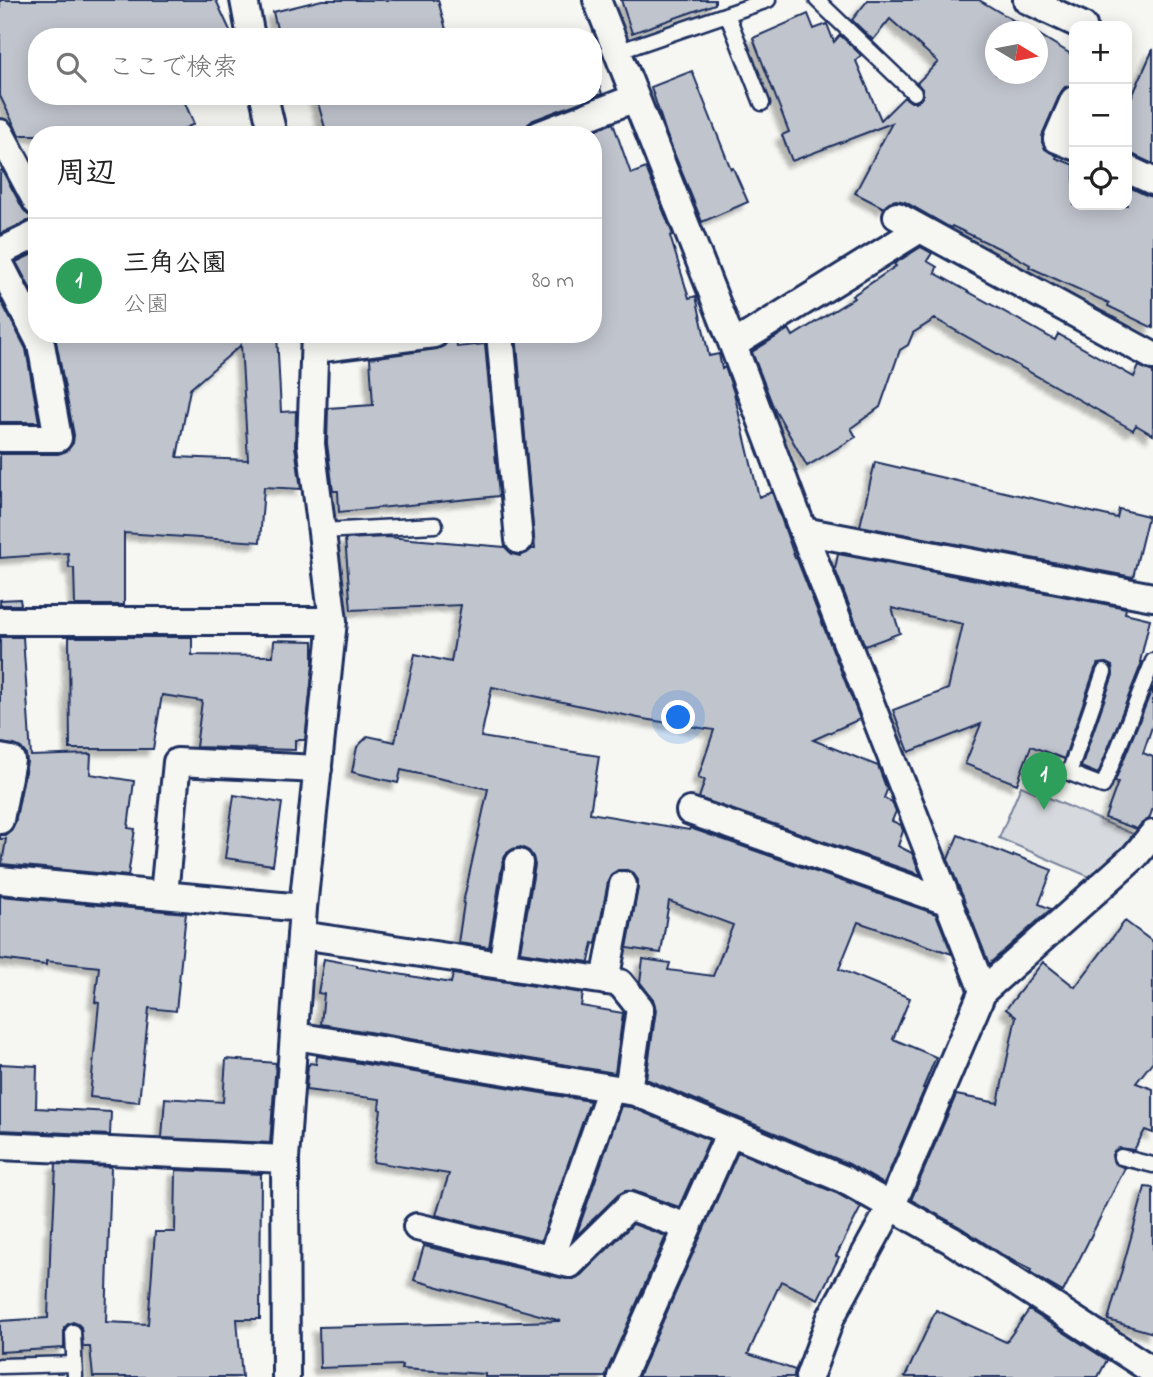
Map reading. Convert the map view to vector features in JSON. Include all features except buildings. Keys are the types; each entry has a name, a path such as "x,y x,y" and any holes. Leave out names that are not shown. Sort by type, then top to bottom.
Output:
{"street":[{"path":"244,0 249,28"},
{"path":"597,0 983,991"},
{"path":"1027,0 1075,15"},
{"path":"562,126 635,98"},
{"path":"265,105 267,126"},
{"path":"1069,111 1057,139 1069,144"},
{"path":"0,133 28,185"},
{"path":"1132,171 1153,181"},
{"path":"733,345 909,223 1153,356"},
{"path":"0,252 28,238"},
{"path":"0,264 28,319"},
{"path":"0,438 58,438 40,343"},
{"path":"286,1377 285,1159 303,908 333,621 311,444 315,343"},
{"path":"501,343 519,540"},
{"path":"803,531 1153,597"},
{"path":"0,621 333,621"},
{"path":"0,758 11,760 0,820"},
{"path":"164,894 177,762 318,769"},
{"path":"690,811 949,902"},
{"path":"809,1377 831,1317 892,1205 983,991 1135,856 1153,834"},
{"path":"502,965 519,863"},
{"path":"0,880 303,908"},
{"path":"605,981 623,885"},
{"path":"301,935 620,983 640,1008 619,1090 551,1259"},
{"path":"295,1036 635,1092 843,1179 892,1205 951,1240 1153,1371"},
{"path":"621,1377 730,1132"},
{"path":"0,1146 285,1159"},
{"path":"416,1227 570,1264 629,1206 687,1227"}],"lane":[{"path":"617,52 768,0"},
{"path":"817,0 914,93"},
{"path":"727,14 762,103"},
{"path":"322,531 435,525"},
{"path":"1104,672 1069,773 1103,786 1153,661"},
{"path":"1121,1157 1153,1165"},
{"path":"0,1366 75,1371 73,1332"}],"shaded area":[{"path":"1021,786 1133,834 1097,880 999,838"}],"place":[{"name":"三角公園","path":"1044,810"}]}
